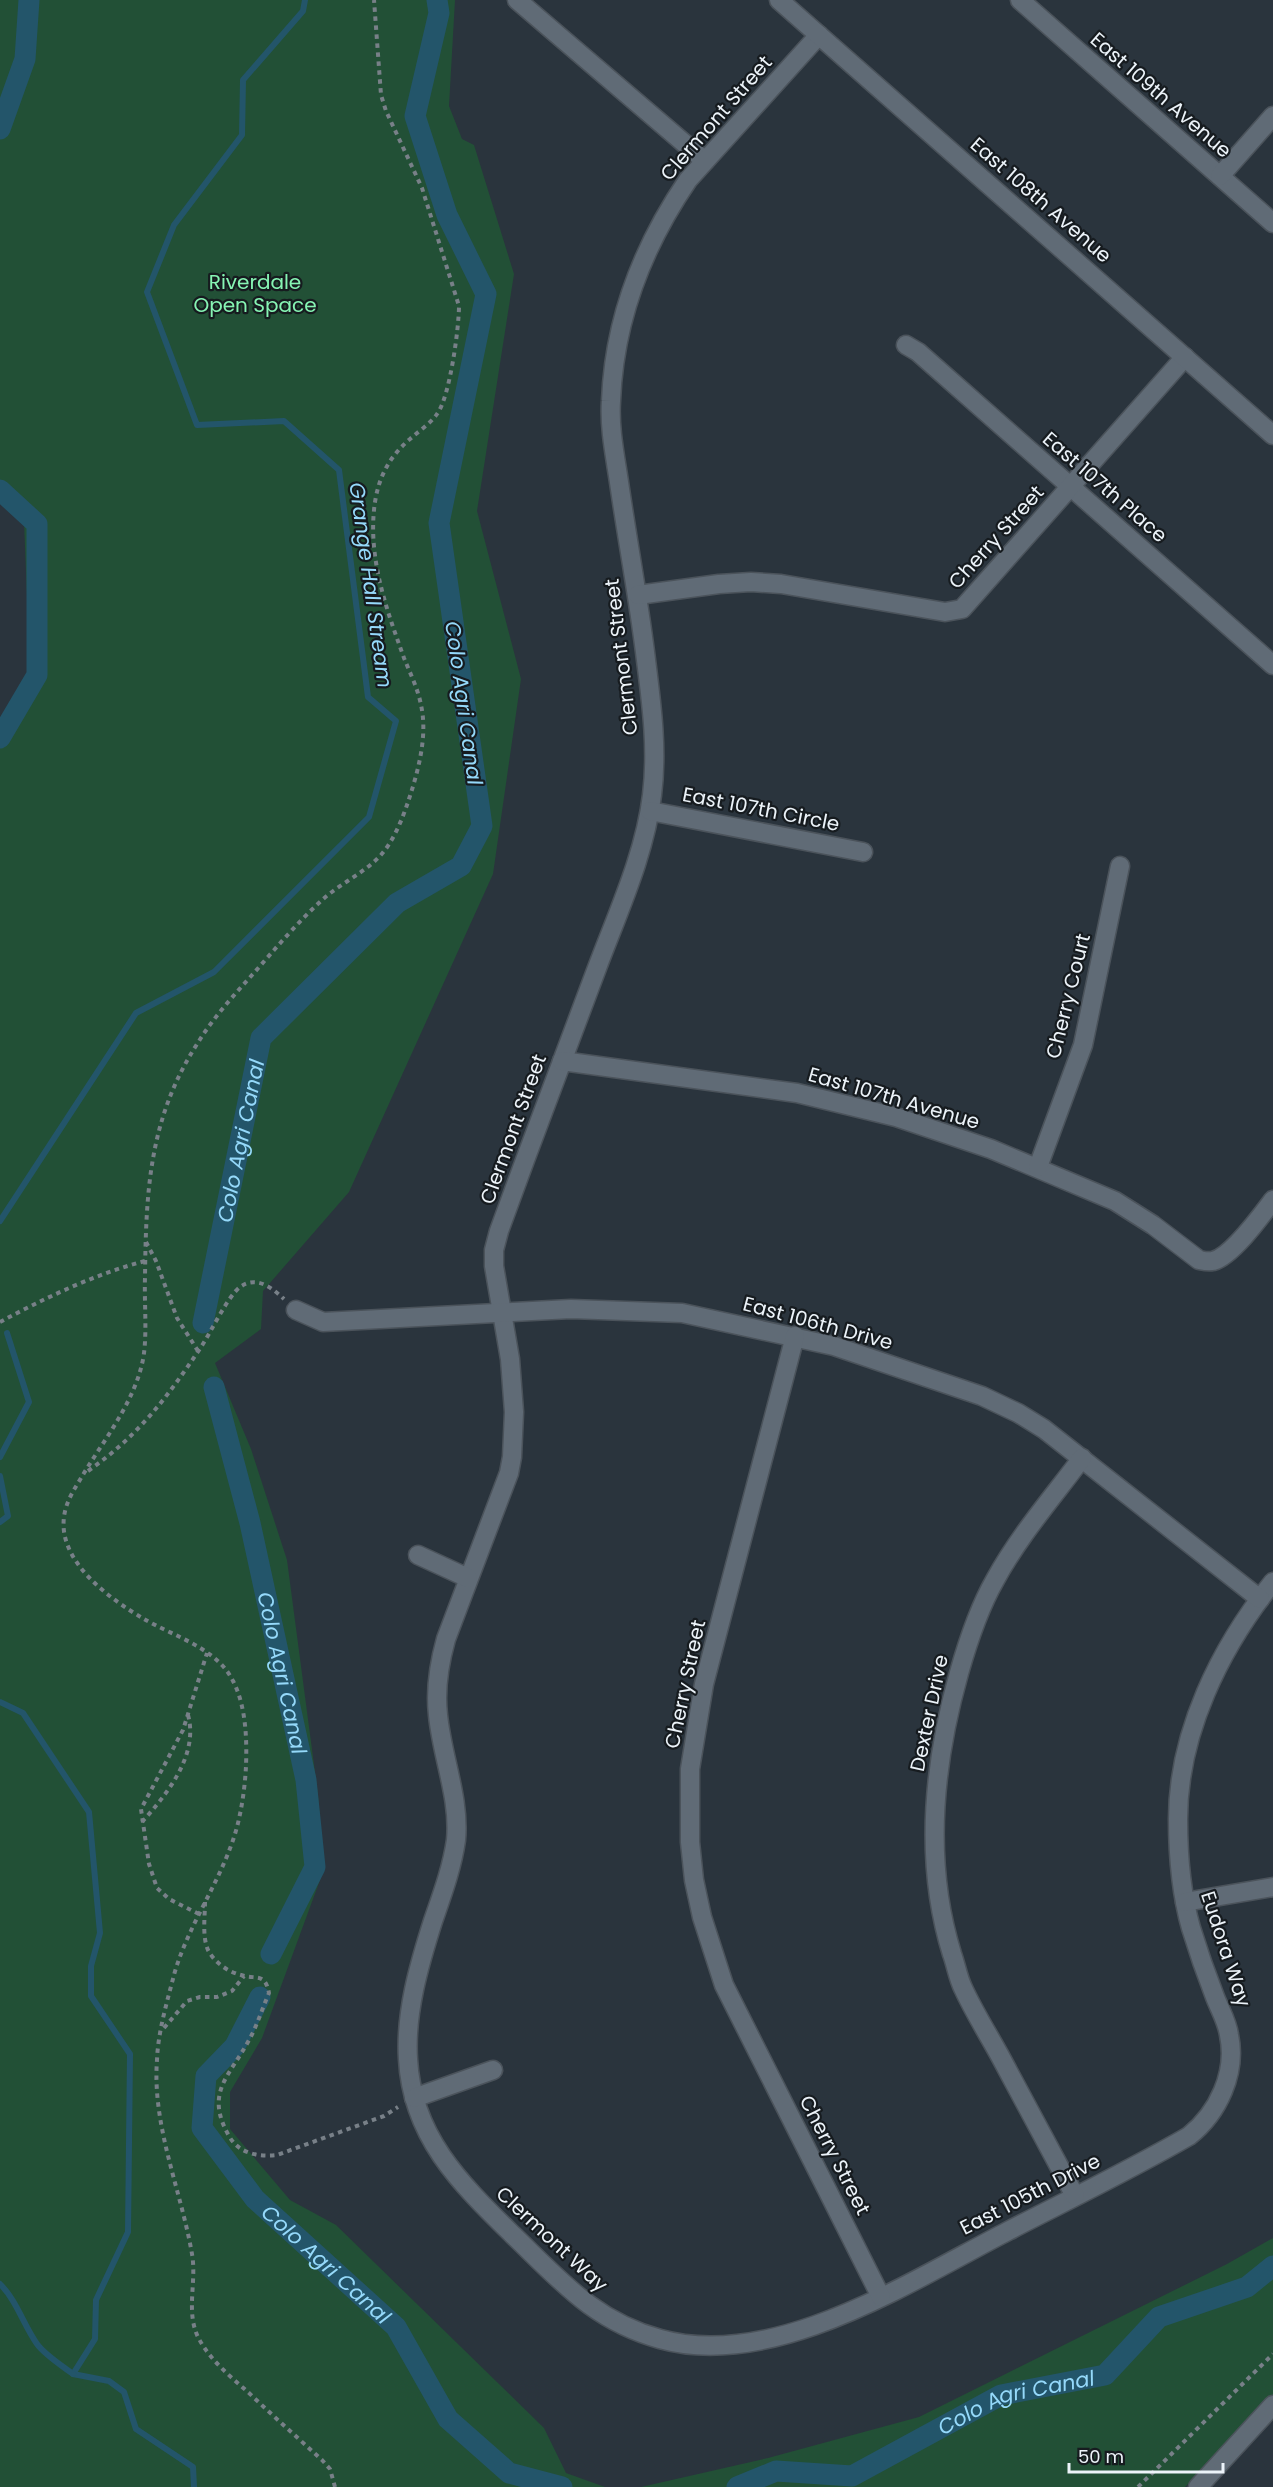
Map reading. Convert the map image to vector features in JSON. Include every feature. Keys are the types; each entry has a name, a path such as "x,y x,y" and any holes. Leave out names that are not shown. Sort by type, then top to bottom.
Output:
{"street":[{"path":"517,0 705,161"},
{"name":"East 108th Avenue","path":"779,0 1273,435"},
{"name":"East 109th Avenue","path":"1020,0 1273,223"},
{"name":"Clermont Street","path":"503,1313 494,1266 494,1250 499,1231 632,873 650,811 654,771 654,719 638,595 614,446 610,403 623,317 636,276 654,236 688,180 819,35"},
{"path":"1220,176 1273,116"},
{"name":"East 107th Place","path":"906,345 918,352 1273,665"},
{"name":"Cherry Street","path":"638,595 751,582 819,589 945,612 962,609 1185,357"},
{"name":"East 107th Circle","path":"650,811 863,852"},
{"name":"Cherry Court","path":"1038,1167 1083,1045 1120,866"},
{"name":"East 107th Avenue","path":"562,1061 797,1093 896,1117 1038,1167 1115,1201 1153,1225 1199,1260 1208,1262 1223,1256 1246,1233 1273,1200"},
{"name":"East 106th Drive","path":"296,1311 323,1322 571,1309 648,1310 682,1313 834,1346 982,1396 1018,1413 1044,1429 1082,1458 1260,1599"},
{"name":"Clermont Way","path":"503,1313 514,1412 512,1457 509,1473 446,1639 439,1663 436,1693 438,1716 454,1798 456,1840 427,1941 411,2008 407,2058 414,2098 426,2132 435,2148 476,2199 565,2285 595,2311 620,2325 684,2345 723,2347 793,2333 881,2297"},
{"name":"Cherry Street","path":"795,1336 704,1684 690,1770 690,1842 694,1880 702,1917 724,1985 881,2297"},
{"name":"Dexter Drive","path":"1075,2196 963,1987 943,1925 934,1864 934,1809 949,1708 966,1647 979,1615 994,1581 1014,1549 1082,1458"},
{"path":"418,1555 468,1578"},
{"name":"Eudora Way","path":"1199,2128 1213,2111 1223,2093 1228,2072 1230,2044 1225,2019 1191,1927 1185,1902 1180,1871 1178,1818 1183,1770 1204,1696 1215,1670 1273,1582"},
{"path":"1185,1902 1273,1887"},
{"path":"414,2098 493,2070"},
{"name":"East 105th Drive","path":"881,2297 1177,2142 1199,2128"},
{"path":"1198,2487 1273,2405"}],"path":[{"path":"335,2487 330,2469 322,2460 215,2362 202,2345 194,2328 192,2310 194,2260 161,2123 156,2061 175,1969 236,1830 246,1766 246,1737 241,1704 234,1682 221,1664 207,1653 122,1605 74,1560 64,1539 64,1517 70,1496 130,1397 144,1361 147,1198 152,1155 162,1118 180,1075 198,1041 225,1006 318,904 380,856 393,837 406,809 418,770 423,734 421,705 386,608 376,569 374,506 381,477 390,460 403,444 438,413 447,393 459,325 459,306 422,188 386,111 381,94 375,0"},
{"path":"146,1241 156,1261 177,1318 198,1351"},
{"path":"0,1322 123,1267 145,1261"},
{"path":"84,1473 130,1438 156,1411 217,1322 230,1296 242,1285 256,1281 271,1287 296,1311"},
{"path":"199,1914 169,1899 157,1888 149,1864 141,1823 141,1809 183,1730 207,1653"},
{"path":"141,1823 181,1770 192,1729 188,1715"},
{"path":"204,1901 205,1941 209,1952 219,1964 244,1976 262,1978 269,1993 249,2040 223,2081 218,2102 222,2124 231,2140 246,2152 261,2157 277,2155 384,2116 414,2098"},
{"path":"162,2031 187,2001 200,1997 218,1997 232,1991 244,1976"},
{"path":"1138,2487 1273,2354"}],"green space":[{"name":"Riverdale Open Space","path":"0,0 455,0 449,106 462,139 474,145 514,274 477,511 521,679 493,874 349,1192 263,1291 261,1329 215,1363 251,1449 287,1560 318,1795 324,1869 262,2038 230,2092 230,2129 290,2200 336,2225 544,2428 566,2473 605,2487 0,2487 0,727 30,671 24,522 0,501"},
{"path":"1273,2238 1273,2398 1185,2487 641,2487 768,2458 919,2417 1227,2264"}],"waterway":[{"name":"Colo Agri Canal","path":"0,129 25,59 29,0"},
{"name":"Grange Hall Stream","path":"0,1221 136,1013 214,972 369,817 396,721 368,697 339,470 284,421 197,425 147,292 174,225 242,135 243,80 303,11 305,0"},
{"name":"Colo Agri Canal","path":"203,1323 261,1038 397,903 461,866 482,826 439,523 486,294 447,215 415,116 439,13 437,0"},
{"name":"Colo Agri Canal","path":"0,490 37,524 37,675 0,738"},
{"name":"Grange Hall Stream","path":"0,1457 29,1402 7,1333"},
{"name":"Colo Agri Canal","path":"214,1387 250,1523 306,1780 315,1867 271,1954"},
{"name":"Grange Hall Stream","path":"0,1476 8,1516 0,1522"},
{"name":"Grange Hall Stream","path":"0,1702 23,1713 89,1812 100,1933 91,1966 91,1996 130,2054 128,2232 96,2300 95,2339 73,2374 109,2381 124,2392 136,2429 193,2467 194,2487"},
{"name":"Colo Agri Canal","path":"260,1997 235,2046 206,2076 202,2128 255,2199 396,2327 448,2419 509,2473 562,2487"},
{"name":"Colo Agri Canal","path":"737,2487 776,2471 852,2476 1001,2395 1105,2375 1159,2317 1247,2287 1273,2266"},
{"path":"0,2284 11,2298 40,2348 73,2374"}]}
